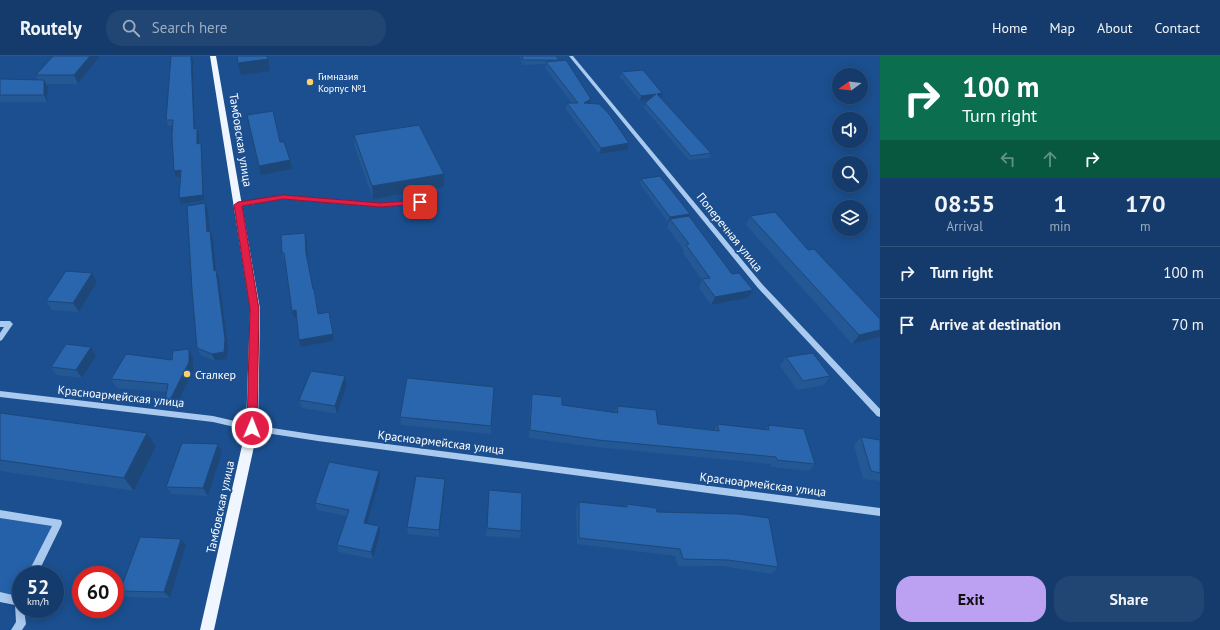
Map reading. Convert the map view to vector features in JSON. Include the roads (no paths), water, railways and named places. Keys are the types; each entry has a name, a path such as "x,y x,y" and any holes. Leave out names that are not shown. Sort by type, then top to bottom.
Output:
{"main road":[{"name":"Тамбовская улица","path":"207,630 252,428 255,309 213,56"}],"street":[{"name":"Поперечная улица","path":"571,56 760,286 880,414"},
{"path":"238,205 283,197 380,205 420,202"},
{"path":"0,324 10,324 0,338"},
{"name":"Красноармейская улица","path":"0,394 213,419 252,428 318,438 880,512"},
{"path":"0,514 58,523 36,566"},
{"path":"0,597 12,598"},
{"path":"16,630 21,624 21,618"}],"place":[{"name":"Гимназия Корпус №1","path":"310,82"},
{"name":"Сталкер","path":"187,374"}]}
